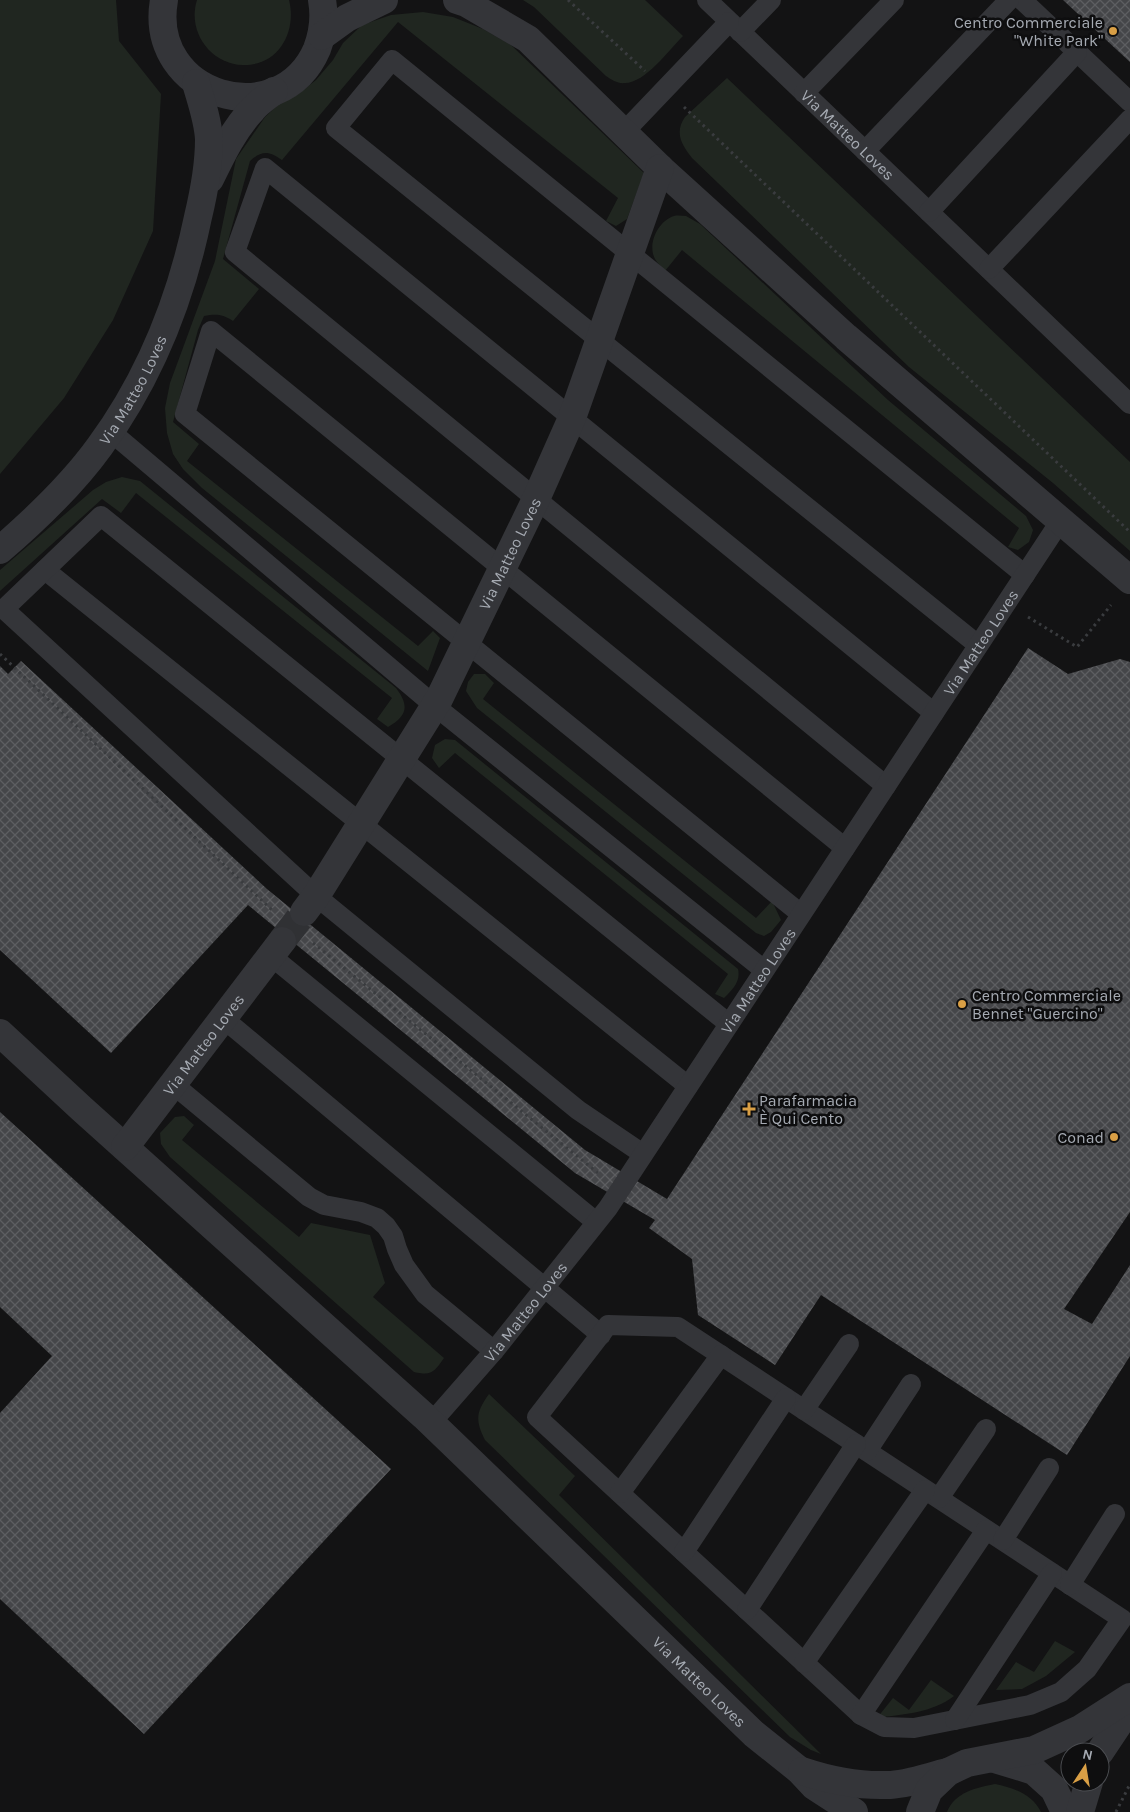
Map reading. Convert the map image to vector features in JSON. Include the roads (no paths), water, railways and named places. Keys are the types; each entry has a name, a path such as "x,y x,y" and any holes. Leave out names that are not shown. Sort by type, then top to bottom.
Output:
{"street":[{"name":"Via Matteo Loves","path":"164,0 162,12 163,33 170,52 181,69 196,83 220,95 247,98 274,92"},
{"name":"Via Matteo Loves","path":"203,194 222,154 239,126 254,108 274,92 296,79 312,60 322,36 324,12 322,0"},
{"path":"322,36 347,18 384,0"},
{"path":"457,0 466,3 528,39 660,168 846,338 1062,520 1130,580"},
{"name":"Via Matteo Loves","path":"0,550 52,501 79,472 110,431 139,383 156,350 171,314 184,273 203,194 208,164 208,137 205,113 196,83"},
{"name":"Via Matteo Loves","path":"310,904 435,706 503,569 572,418 660,168"},
{"name":"Via Matteo Loves","path":"125,1147 276,949"},
{"name":"Via Matteo Loves","path":"0,1033 431,1423 754,1734 799,1770 814,1786 854,1812"},
{"path":"920,1812 929,1790 948,1772 966,1763 1034,1750 1080,1729 1130,1697"},
{"path":"1107,1742 1130,1707"},
{"path":"994,1759 1034,1771 1054,1789 1065,1812"},
{"name":"Via Matteo Loves","path":"799,1770 818,1776 864,1784 889,1785 948,1772"},
{"path":"1080,1812 1086,1792"}],"lane":[{"path":"624,132 665,89 735,27 771,0"},
{"path":"804,93 894,0"},
{"path":"865,151 1010,0"},
{"path":"1022,0 1130,102"},
{"name":"Via Matteo Loves","path":"709,1 1130,404"},
{"path":"929,212 1077,52"},
{"path":"978,646 336,128 392,60 1025,575"},
{"path":"988,269 1130,119"},
{"path":"886,786 235,252 265,168 934,713"},
{"path":"801,914 184,414 211,331 845,848"},
{"path":"110,431 435,706 764,970"},
{"path":"643,1154 578,1110 310,904 4,609 101,516 729,1024"},
{"name":"Via Matteo Loves","path":"431,1423 494,1351 608,1208 1062,520"},
{"path":"46,570 688,1086"},
{"path":"276,949 596,1222"},
{"path":"224,1019 601,1335"},
{"path":"174,1085 309,1197 338,1209 361,1212 377,1218 393,1236 396,1249 404,1265 425,1294 494,1351"},
{"path":"608,1325 678,1327 721,1355 1122,1619 1087,1669 1061,1692 1030,1705 914,1728 884,1726 861,1715 537,1417 608,1325"},
{"path":"804,1410 849,1344"},
{"path":"620,1493 721,1355"},
{"path":"747,1610 862,1448 911,1384"},
{"path":"684,1552 786,1398"},
{"path":"804,1663 932,1494 986,1429"},
{"path":"861,1715 994,1535 1050,1468"},
{"path":"1070,1585 1115,1514"},
{"path":"955,1720 1052,1573"}],"tunnel":[{"path":"282,941 304,912"}],"place":[{"name":"Centro Commerciale \"White Park\"","path":"1113,31"},
{"name":"Centro Commerciale Bennet \"Guercino\"","path":"962,1004"},
{"name":"Parafarmacia È Qui Cento","path":"749,1109"},
{"name":"Conad","path":"1114,1137"}]}
